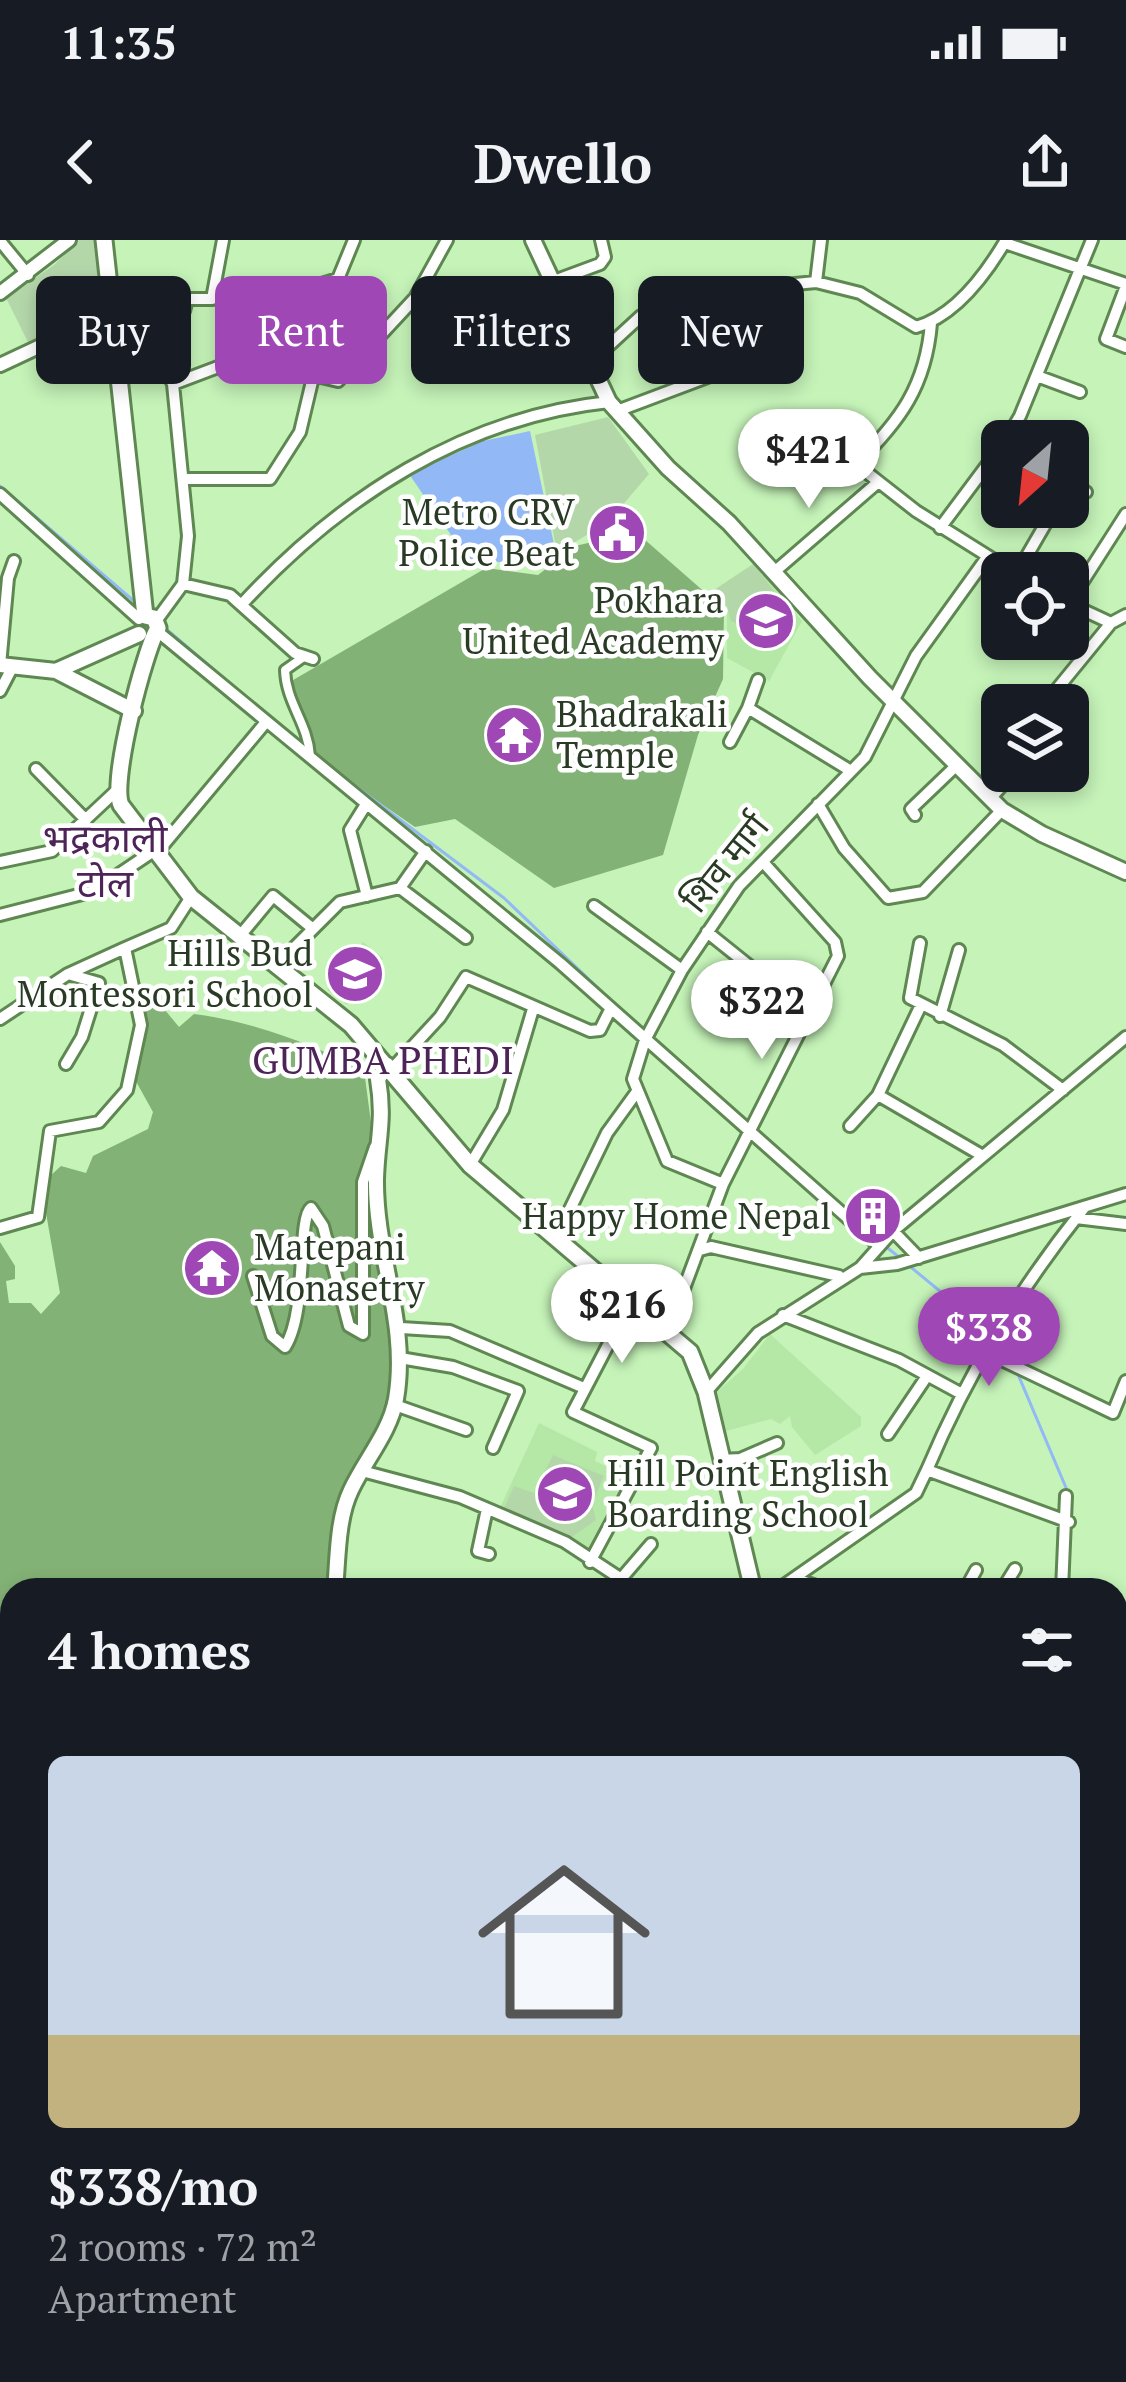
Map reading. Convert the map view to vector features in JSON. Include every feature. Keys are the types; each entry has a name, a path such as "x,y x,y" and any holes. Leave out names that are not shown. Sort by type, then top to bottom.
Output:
{"main road":[{"path":"104,240 108,276"},
{"path":"532,240 551,276"},
{"path":"120,384 148,626 116,791 151,850 191,897 351,1025 470,1165 690,1352 706,1392 752,1578"},
{"path":"603,384 613,406 996,804 1042,834 1126,872"},
{"path":"56,671 148,626"},
{"path":"4,665 56,671 134,711"},
{"path":"341,1578 349,1494 395,1405 400,1358 400,1328 384,1254 376,1179 385,1122 378,1079 389,1067"},
{"path":"750,1563 759,1578"}],"street":[{"path":"0,293 69,240"},
{"path":"191,298 212,299 223,240"},
{"path":"339,276 354,240"},
{"path":"387,330 415,298 447,240"},
{"path":"568,276 600,264 605,257 601,240"},
{"path":"816,282 821,240"},
{"path":"1015,420 1092,240"},
{"path":"0,241 28,275"},
{"path":"614,341 641,316 716,305 764,287 816,282 860,293 916,327 931,323 968,291 1005,241 1126,285 1106,339 1126,347"},
{"path":"856,464 914,399 928,361 931,323"},
{"path":"0,365 36,351"},
{"path":"1036,376 1080,392"},
{"path":"148,626 183,584 188,536 173,384"},
{"path":"184,478 270,479 300,432 311,384"},
{"path":"243,603 283,560 413,463 506,423 613,406 683,384"},
{"path":"776,419 856,464 876,484 981,552"},
{"path":"940,528 981,474"},
{"path":"773,573 876,484"},
{"path":"0,494 148,626 426,851 878,1245"},
{"path":"1089,571 1126,514"},
{"path":"0,691 8,578 14,561"},
{"name":"शिव मार्ग","path":"636,1093 633,1079 645,1040 706,932 763,862 851,771 897,702 916,656 981,566"},
{"path":"183,584 243,603 295,653 310,657"},
{"path":"1089,612 1111,622"},
{"path":"1061,684 1111,622 1126,615"},
{"path":"310,657 285,670 286,696 305,725 310,760"},
{"path":"730,742 758,680"},
{"path":"748,708 851,771"},
{"path":"0,915 94,891 164,844 266,722"},
{"path":"915,815 911,809 957,766"},
{"path":"37,769 86,820"},
{"path":"0,862 52,851 116,791"},
{"path":"818,804 878,892 892,898 923,892 1003,792"},
{"path":"365,806 350,830 367,896"},
{"path":"275,967 340,902 400,888 426,851"},
{"path":"659,1323 683,1291 700,1250 702,1230 838,949 763,862"},
{"path":"400,888 466,938"},
{"path":"239,937 273,896 312,928"},
{"path":"0,1019 68,974 171,928 191,897"},
{"path":"594,906 682,970"},
{"path":"706,932 808,1013"},
{"path":"920,943 916,984 909,994 920,1007 1003,1046 1063,1090"},
{"path":"0,1228 38,1217 42,1211 50,1131 99,1122 128,1090 141,1025 124,948"},
{"path":"940,1016 959,950"},
{"path":"66,1064 82,1037 99,983 68,974"},
{"path":"389,1067 440,1017 466,977 596,1032 610,1010"},
{"path":"850,1126 878,1095 920,1007"},
{"path":"470,1165 503,1110 533,1009"},
{"path":"860,1268 893,1231 1126,1037"},
{"path":"557,1236 608,1133 636,1093 655,1123 667,1161 723,1184"},
{"path":"878,1095 983,1156"},
{"path":"253,1276 272,1336 285,1346 301,1303 303,1222 310,1208 322,1226 350,1326 363,1334 363,1182 385,1122"},
{"path":"706,1392 758,1333 839,1276 1080,1213 1126,1194"},
{"path":"1080,1213 1126,1224"},
{"path":"797,1578 916,1492 983,1351 1026,1281 1080,1213"},
{"path":"893,1231 919,1258"},
{"path":"700,1250 711,1247 839,1276"},
{"path":"590,1562 651,1448 573,1412 632,1299"},
{"path":"783,1315 960,1393"},
{"path":"400,1328 450,1331 584,1388"},
{"path":"983,1351 1113,1412 1123,1399 1126,1381"},
{"path":"400,1358 453,1366 518,1391 493,1448"},
{"path":"888,1434 926,1376"},
{"path":"395,1405 466,1430"},
{"path":"722,1460 740,1459 778,1443"},
{"path":"927,1470 1069,1522"},
{"path":"362,1471 487,1509 565,1541 617,1578"},
{"path":"1063,1578 1069,1522 1066,1496"},
{"path":"487,1509 478,1551 488,1554"},
{"path":"622,1578 651,1544"},
{"path":"1010,1578 1015,1569"},
{"path":"972,1578 976,1570"}],"shaded area":[{"path":"79,240 97,240 102,276 38,276"},
{"path":"36,277 36,348 32,350 6,298"},
{"path":"608,417 649,474 608,522 557,553 535,435"},
{"path":"636,532 724,609 723,679 698,735 663,855 554,888 455,819 415,827 309,754 288,683 486,568 538,575 575,546"},
{"name":"Pokhara United Academy","path":"754,563 802,621 769,681 727,658 727,607 711,592"},
{"path":"754,564 787,609 771,640 731,621 727,606 711,592"},
{"name":"Hills Bud Montessori School","path":"363,942 383,958 347,1005 327,990"},
{"path":"160,1004 179,1027 194,1014 259,1028 364,1070 398,1326 394,1391 343,1491 331,1578 0,1578 0,1242 15,1266 15,1279 6,1281 9,1303 31,1303 41,1314 60,1293 46,1213 50,1176 61,1166 86,1173 93,1156 148,1129 153,1112 133,1076 144,1009"},
{"path":"770,1334 861,1417 861,1426 815,1455 792,1427 790,1416 780,1424 771,1419 726,1431 711,1397 743,1369"},
{"name":"Hill Point English Boarding School","path":"539,1423 597,1452 595,1461 632,1479 590,1558 499,1510"},
{"path":"553,1455 604,1476 592,1504 596,1520 572,1537 503,1510 514,1486 534,1493"}],"water":[{"path":"530,431 555,549 535,563 469,561 409,474 483,441"}],"waterway":[{"path":"0,486 135,602"},
{"path":"165,628 254,704"},
{"path":"330,767 504,898 622,1011"},
{"path":"884,1245 900,1258"},
{"path":"907,1264 992,1334"},
{"path":"999,1341 1011,1358"},
{"path":"1017,1372 1067,1490"}],"place":[{"name":"Metro CRV Police Beat","path":"617,533"},
{"name":"Pokhara United Academy","path":"766,621"},
{"name":"Bhadrakali Temple","path":"514,735"},
{"name":"Hills Bud Montessori School","path":"355,974"},
{"name":"Happy Home Nepal","path":"873,1216"},
{"name":"Matepani Monasetry","path":"212,1268"},
{"name":"Hill Point English Boarding School","path":"565,1494"}],"district":[{"name":"भद्रकाली टोल","path":"105,860"},
{"name":"GUMBA PHEDI","path":"383,1060"}]}
